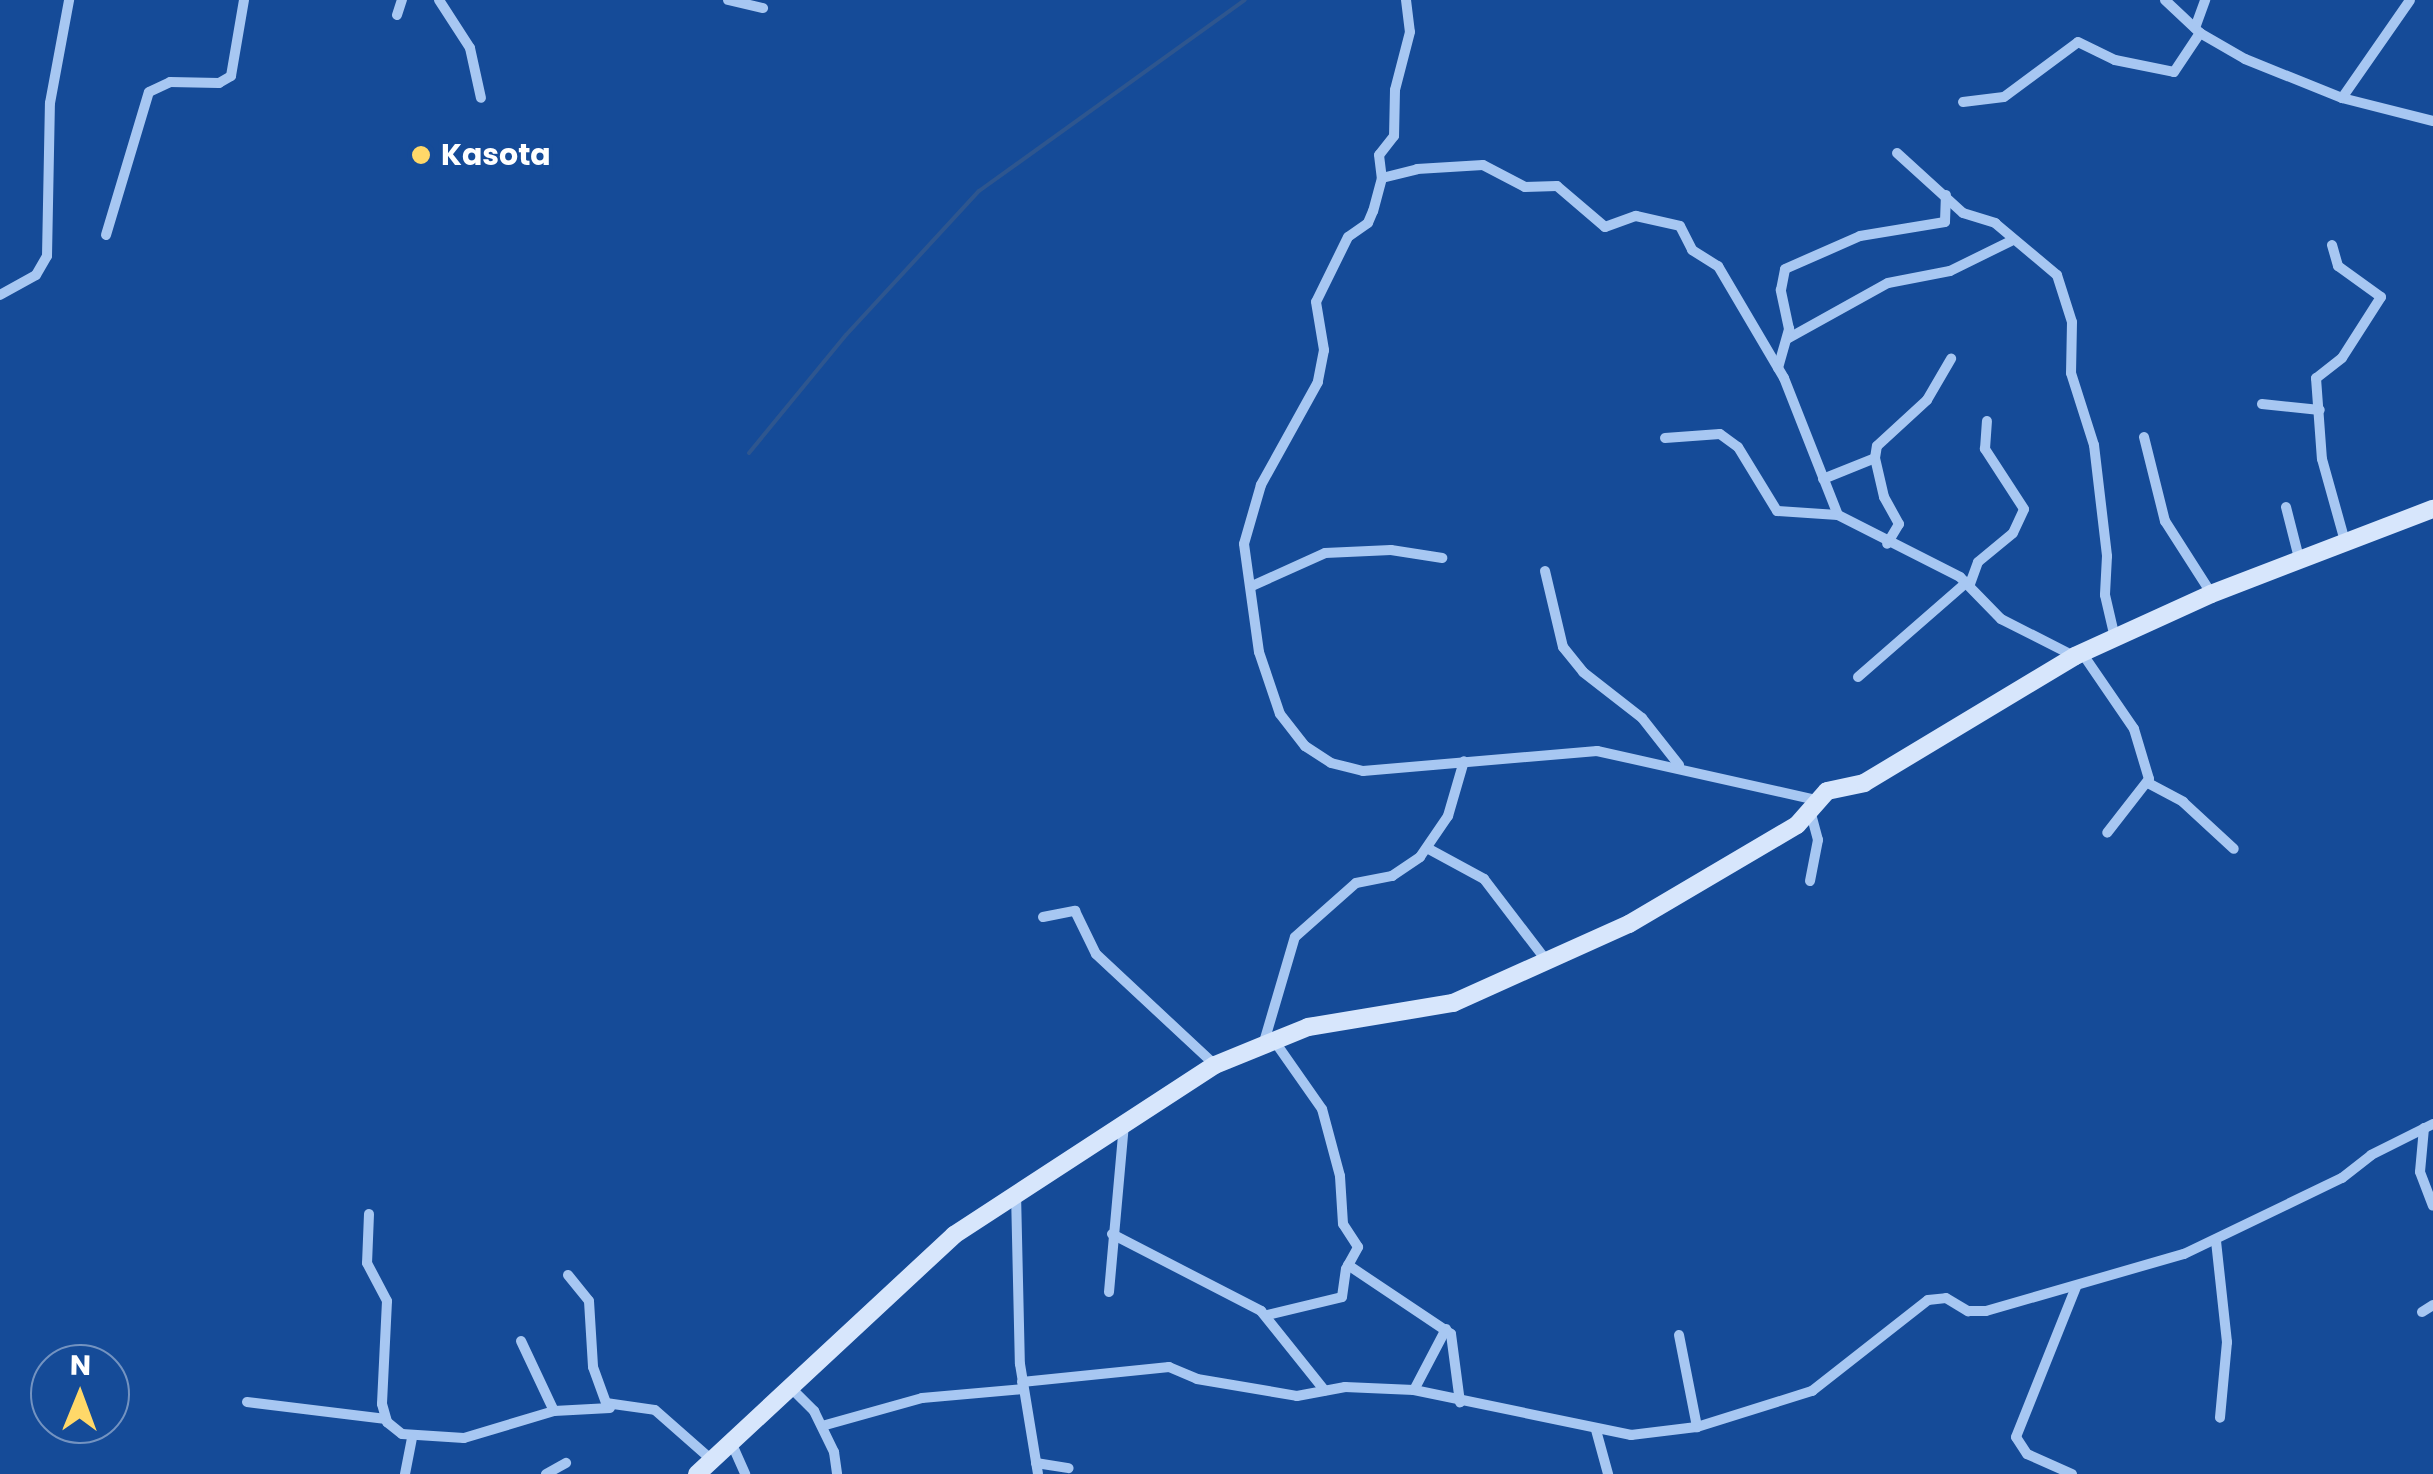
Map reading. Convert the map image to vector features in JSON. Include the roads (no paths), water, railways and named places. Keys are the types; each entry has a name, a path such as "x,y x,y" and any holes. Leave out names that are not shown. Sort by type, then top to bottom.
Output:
{"street":[{"path":"0,295 36,275 47,256 50,103 70,0"},
{"path":"106,235 148,92 170,82 219,82 231,76 244,0"},
{"path":"397,15 402,0"},
{"path":"438,0 470,48 481,98"},
{"path":"728,0 762,8"},
{"path":"1406,0 1410,32 1394,90 1394,136 1378,154 1382,178 1368,224 1348,237 1316,302 1324,350 1318,382 1254,505 1244,544 1270,692 1305,746 1331,763 1363,771 1568,750 1679,765 1813,804"},
{"path":"2165,0 2198,31 2280,77 2433,122"},
{"path":"1963,102 2004,97 2078,42 2116,60 2174,72 2198,31 2205,0"},
{"path":"2342,98 2410,0"},
{"path":"1898,153 1969,216 2002,228 2011,241 2050,268 2068,304 2071,372 2094,445 2107,556 2105,595 2115,638"},
{"path":"1382,178 1483,165 1524,188 1557,186 1604,226 1636,216 1680,226 1692,250 1718,266 1778,368 1806,423 1838,516"},
{"path":"1778,368 1787,340 1781,277 1790,264 1860,236 1945,222 1946,196"},
{"path":"1787,340 1888,283 1950,271 2011,241"},
{"path":"2332,245 2338,266 2378,293 2380,302 2342,358 2320,370 2322,459 2347,546"},
{"path":"1887,544 1899,524 1884,498 1875,458 1877,446 1928,400 1951,359"},
{"path":"2262,404 2320,410"},
{"path":"1858,677 1969,583 1978,562 2013,533 2024,509 1984,449 1987,421"},
{"path":"1665,438 1720,434 1738,447 1777,512 1838,516 1969,583 2001,619 2078,654 2134,730 2148,783 2183,802 2234,848"},
{"path":"2144,437 2165,521 2199,584 2212,594"},
{"path":"1823,479 1875,458"},
{"path":"2286,507 2300,562"},
{"path":"697,1474 917,1264 1016,1193 1214,1066 1268,1040 1453,1003 1629,924 1762,848 1813,804 1864,783 2078,654 2212,594 2347,546 2433,509"},
{"path":"1252,586 1325,553 1391,550 1442,558"},
{"path":"1545,572 1563,646 1582,672 1642,718 1679,765"},
{"path":"1268,1040 1296,936 1356,883 1392,876 1427,848 1448,816 1464,761"},
{"path":"2108,833 2148,783"},
{"path":"1810,882 1818,840 1813,804"},
{"path":"1427,848 1484,879 1546,960"},
{"path":"1043,917 1075,911 1096,954 1214,1066"},
{"path":"1267,1315 1342,1297 1348,1266 1358,1247 1342,1224 1340,1176 1322,1109 1268,1040"},
{"path":"1109,1292 1124,1125"},
{"path":"2429,1126 2420,1172 2433,1206"},
{"path":"822,1426 922,1398 1169,1367 1197,1379 1297,1396 1324,1391 1414,1390 1631,1435 1697,1427 1812,1391 1928,1300 1946,1298 1978,1312 2076,1287 2216,1242 2429,1126"},
{"path":"1016,1193 1023,1386 1037,1469 1069,1468"},
{"path":"369,1214 367,1263 387,1301 386,1419"},
{"path":"1112,1234 1267,1315 1324,1391"},
{"path":"2216,1242 2226,1342 2220,1418"},
{"path":"1348,1266 1446,1329 1456,1353 1460,1402"},
{"path":"568,1274 590,1301 594,1366 610,1408"},
{"path":"2072,1474 2027,1454 2016,1437 2076,1287"},
{"path":"2422,1312 2433,1305"},
{"path":"1414,1390 1446,1329"},
{"path":"1679,1335 1697,1427"},
{"path":"520,1341 554,1410"},
{"path":"790,1388 822,1426 837,1474"},
{"path":"247,1402 386,1419 412,1439 464,1438 554,1410 655,1410 712,1460"},
{"path":"1596,1430 1608,1474"},
{"path":"405,1474 412,1439"},
{"path":"731,1442 745,1474"},
{"path":"546,1474 566,1463"}],"waterway":[{"path":"749,453 846,335 979,191 1245,0"}],"place":[{"name":"Kasota","path":"421,155"}]}
